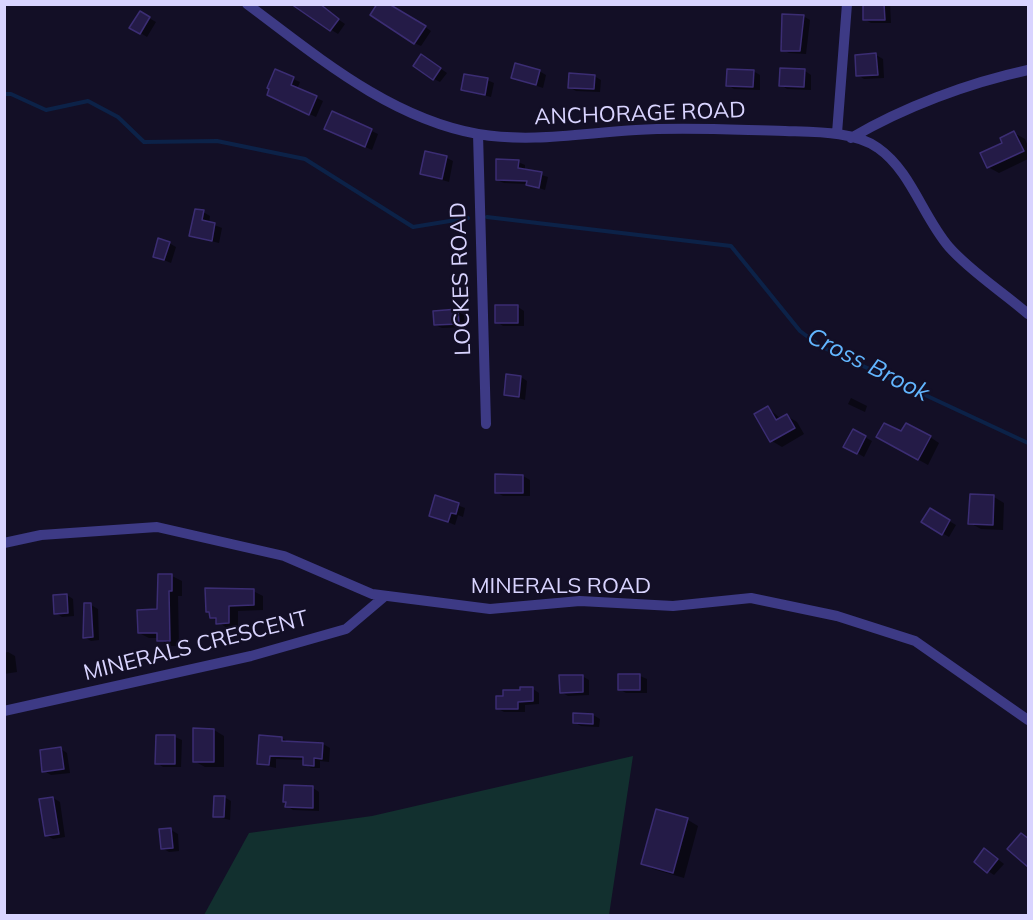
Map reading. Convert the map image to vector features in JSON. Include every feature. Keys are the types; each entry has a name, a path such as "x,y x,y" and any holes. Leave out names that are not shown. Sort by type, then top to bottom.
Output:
{"street":[{"name":"ANCHORAGE ROAD","path":"247,4 354,81 385,100 420,117 478,134 552,139 669,130 837,133 877,147 900,171 927,217 950,248 1029,314"},
{"path":"837,133 847,4"},
{"path":"851,138 880,121 960,91 1029,70"},
{"name":"LOCKES ROAD","path":"478,134 486,424"},
{"name":"MINERALS ROAD","path":"4,543 41,535 157,527 284,556 372,594 490,609 580,601 673,606 752,598 837,615 915,641 1029,720"},
{"name":"MINERALS CRESCENT","path":"4,711 251,656 346,629 385,596"}],"green space":[{"path":"633,756 609,915 204,915 249,833 372,816"}],"building":[{"path":"291,4 320,4 339,19 330,31"},
{"path":"377,4 389,4 426,26 414,44 370,15"},
{"path":"863,4 884,4 885,20 863,20"},
{"path":"140,11 150,17 140,34 129,28"},
{"path":"782,14 804,15 800,51 781,51"},
{"path":"876,53 878,75 856,76 855,55"},
{"path":"421,54 441,68 433,80 413,66"},
{"path":"515,63 540,70 536,85 511,78"},
{"path":"780,68 805,69 804,87 779,86"},
{"path":"275,69 294,77 291,85 317,96 309,115 267,95 269,89 267,88"},
{"path":"727,69 754,70 753,87 726,86"},
{"path":"569,73 595,75 594,89 568,88"},
{"path":"464,74 488,78 485,95 461,90"},
{"path":"332,111 372,129 365,147 324,129"},
{"path":"1014,131 1024,151 987,168 980,153 1002,143 1000,138"},
{"path":"425,151 447,156 442,179 420,174"},
{"path":"496,159 519,160 518,168 542,172 539,188 526,185 527,181 496,180"},
{"path":"195,209 204,210 202,220 215,223 212,241 189,236"},
{"path":"158,238 170,242 164,260 153,257"},
{"path":"495,305 518,305 518,323 495,323"},
{"path":"458,309 459,324 434,325 433,311"},
{"path":"506,374 521,376 519,397 504,395"},
{"path":"768,406 776,420 787,414 795,428 770,442 754,414"},
{"path":"884,423 901,431 906,423 931,436 918,460 876,437"},
{"path":"853,429 866,436 857,454 843,447"},
{"path":"495,474 523,475 523,493 495,493"},
{"path":"970,494 994,495 993,525 968,524"},
{"path":"435,495 459,503 456,514 451,513 448,522 429,516"},
{"path":"930,508 950,520 942,535 921,522"},
{"path":"158,574 172,574 172,591 169,591 170,641 157,641 157,633 138,633 137,610 157,609"},
{"path":"205,588 254,589 254,605 229,606 229,623 216,624 216,618 210,618 209,612 206,612"},
{"path":"67,594 68,613 54,614 53,595"},
{"path":"84,603 91,603 93,637 83,638"},
{"path":"618,674 640,674 640,690 618,690"},
{"path":"559,675 583,675 583,692 560,693"},
{"path":"520,687 533,687 533,701 518,702 518,709 496,709 496,696 503,696 503,690 520,690"},
{"path":"573,713 593,714 593,724 573,723"},
{"path":"193,728 214,729 214,762 193,762"},
{"path":"156,735 175,735 175,764 155,764"},
{"path":"259,735 282,737 282,741 323,743 322,759 314,758 314,766 303,765 303,757 270,756 269,765 257,764"},
{"path":"61,747 64,769 42,772 40,750"},
{"path":"284,785 313,786 313,808 285,807"},
{"path":"214,796 225,796 224,817 213,817"},
{"path":"53,797 59,834 45,836 39,799"},
{"path":"656,809 688,818 673,873 641,864"},
{"path":"171,828 173,848 161,849 159,829"},
{"path":"1021,833 1029,839 1029,868 1007,849"},
{"path":"984,848 998,859 987,873 974,862"}],"waterway":[{"name":"Cross Brook","path":"4,94 11,94 46,110 88,101 118,117 144,142 217,141 305,159 413,227 468,218"},
{"name":"Cross Brook","path":"487,217 731,246 800,331 820,346 1028,443"}]}
